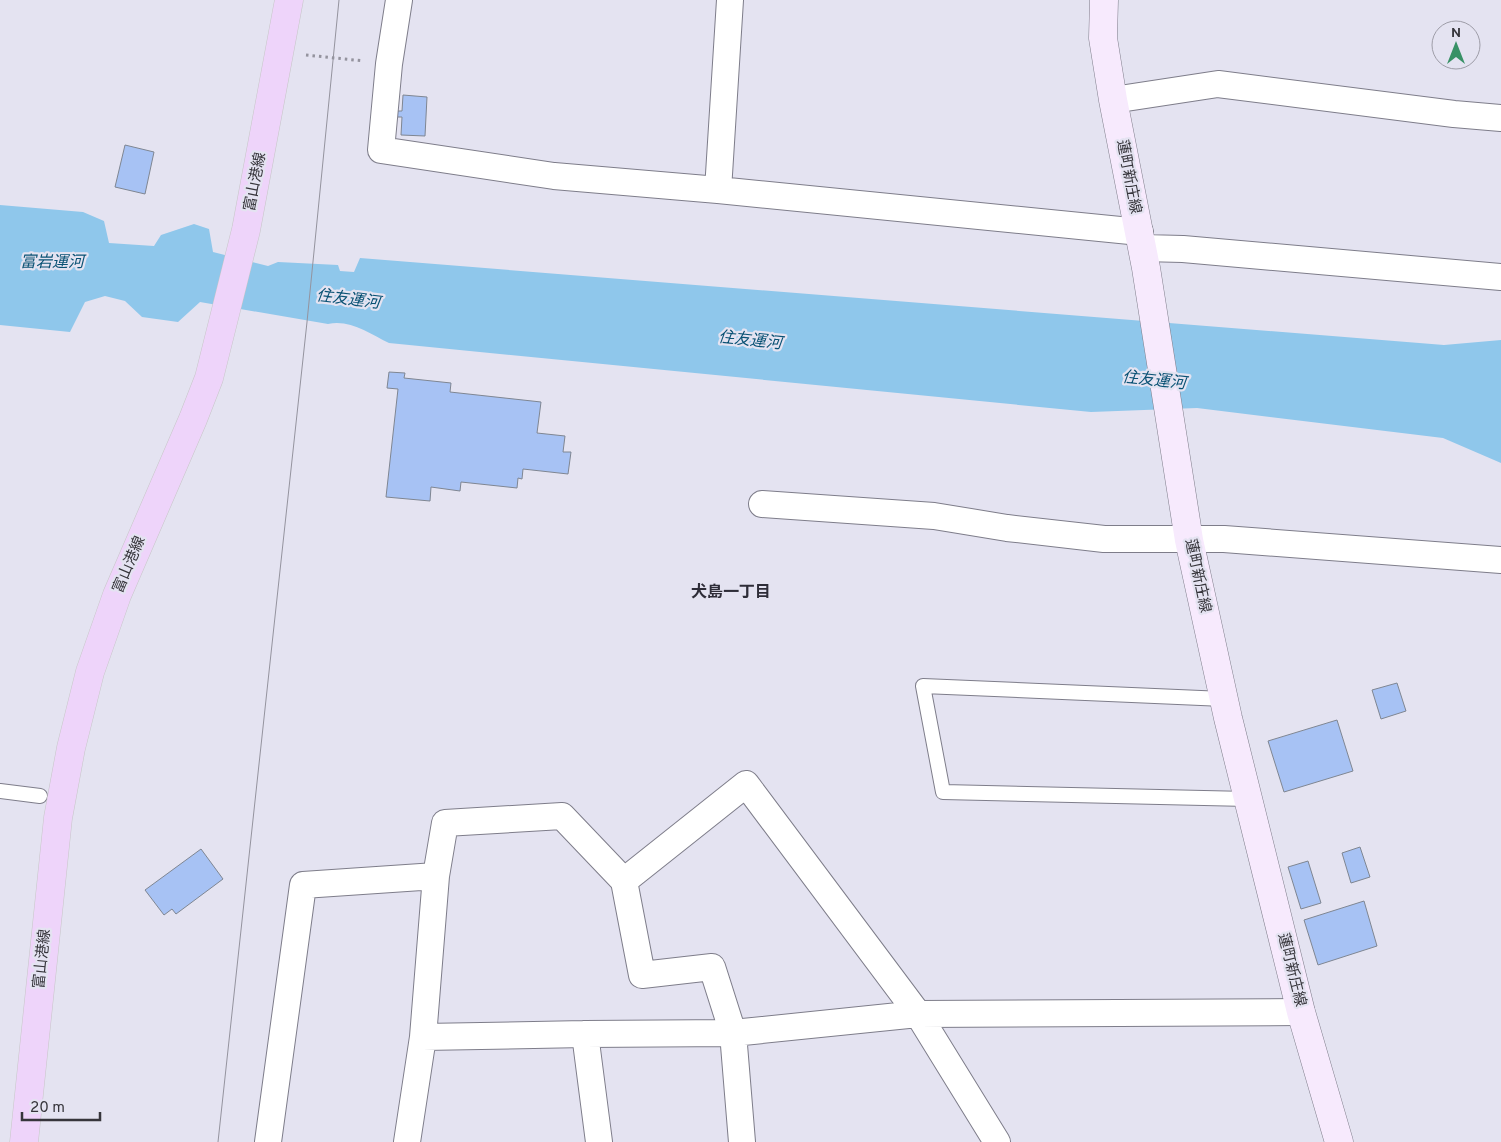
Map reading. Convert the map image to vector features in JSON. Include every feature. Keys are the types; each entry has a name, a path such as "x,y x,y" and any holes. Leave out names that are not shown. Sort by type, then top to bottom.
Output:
{"main road":[{"name":"富山港線","path":"24,1142 58,818 76,729 90,672 114,604 193,419 208,378 246,230 288,0"},
{"name":"蓮町新庄線","path":"1104,0 1103,38 1113,100 1143,250 1189,540 1224,699 1301,1012 1339,1142"}],"street":[{"path":"399,0 389,64 381,150 554,176 718,190 1143,250 1183,250 1501,277"},
{"path":"718,190 730,0"},
{"path":"1113,100 1218,84 1454,114 1501,118"},
{"path":"762,504 934,516 1007,528 1104,539 1224,539 1501,560"},
{"path":"624,881 746,784 918,1014 997,1142"},
{"path":"407,1142 423,1037 436,876 445,823 562,816 624,881 642,975 712,967 733,1033 742,1142"},
{"path":"268,1142 303,885 436,876"},
{"path":"423,1037 733,1033 918,1014 1301,1012"},
{"path":"585,1034 599,1142"}],"lane":[{"path":"1224,699 923,686 942,792 1248,799"},
{"path":"0,791 40,796"}],"path":[{"path":"280,51 389,64"}],"water":[{"name":"富岩運河","path":"0,205 83,212 104,221 109,243 154,246 161,235 194,224 209,229 213,252 268,266 278,262 338,265 340,271 354,272 360,258 1444,345 1501,340 1501,463 1443,438 1197,408 1091,412 389,343 352,325 328,324 200,302 178,322 142,317 125,301 105,296 85,302 70,332 0,325"}],"building":[{"path":"403,95 427,97 425,136 401,135 402,117 396,117 397,111 402,111"},
{"path":"125,145 154,152 145,194 115,187"},
{"path":"389,372 405,373 404,378 451,383 450,392 541,402 537,433 565,436 563,452 571,452 568,474 523,469 522,479 518,478 517,488 461,482 460,491 431,487 430,501 386,497 398,389 387,388"},
{"path":"1397,683 1406,711 1381,719 1372,690"},
{"path":"1337,720 1353,771 1284,792 1268,741"},
{"path":"1360,847 1370,877 1351,883 1342,853"},
{"path":"201,849 223,879 176,914 172,909 164,915 145,890"},
{"path":"1308,861 1321,903 1301,909 1288,867"},
{"path":"1364,901 1377,946 1318,965 1304,920"}],"tram line":[{"path":"218,1142 307,322 339,0"}],"district":[{"name":"犬島一丁目","path":"731,593"}],"water label":[{"name":"住友運河","path":"348,300"},
{"name":"住友運河","path":"750,341"},
{"name":"住友運河","path":"1154,381"}]}
